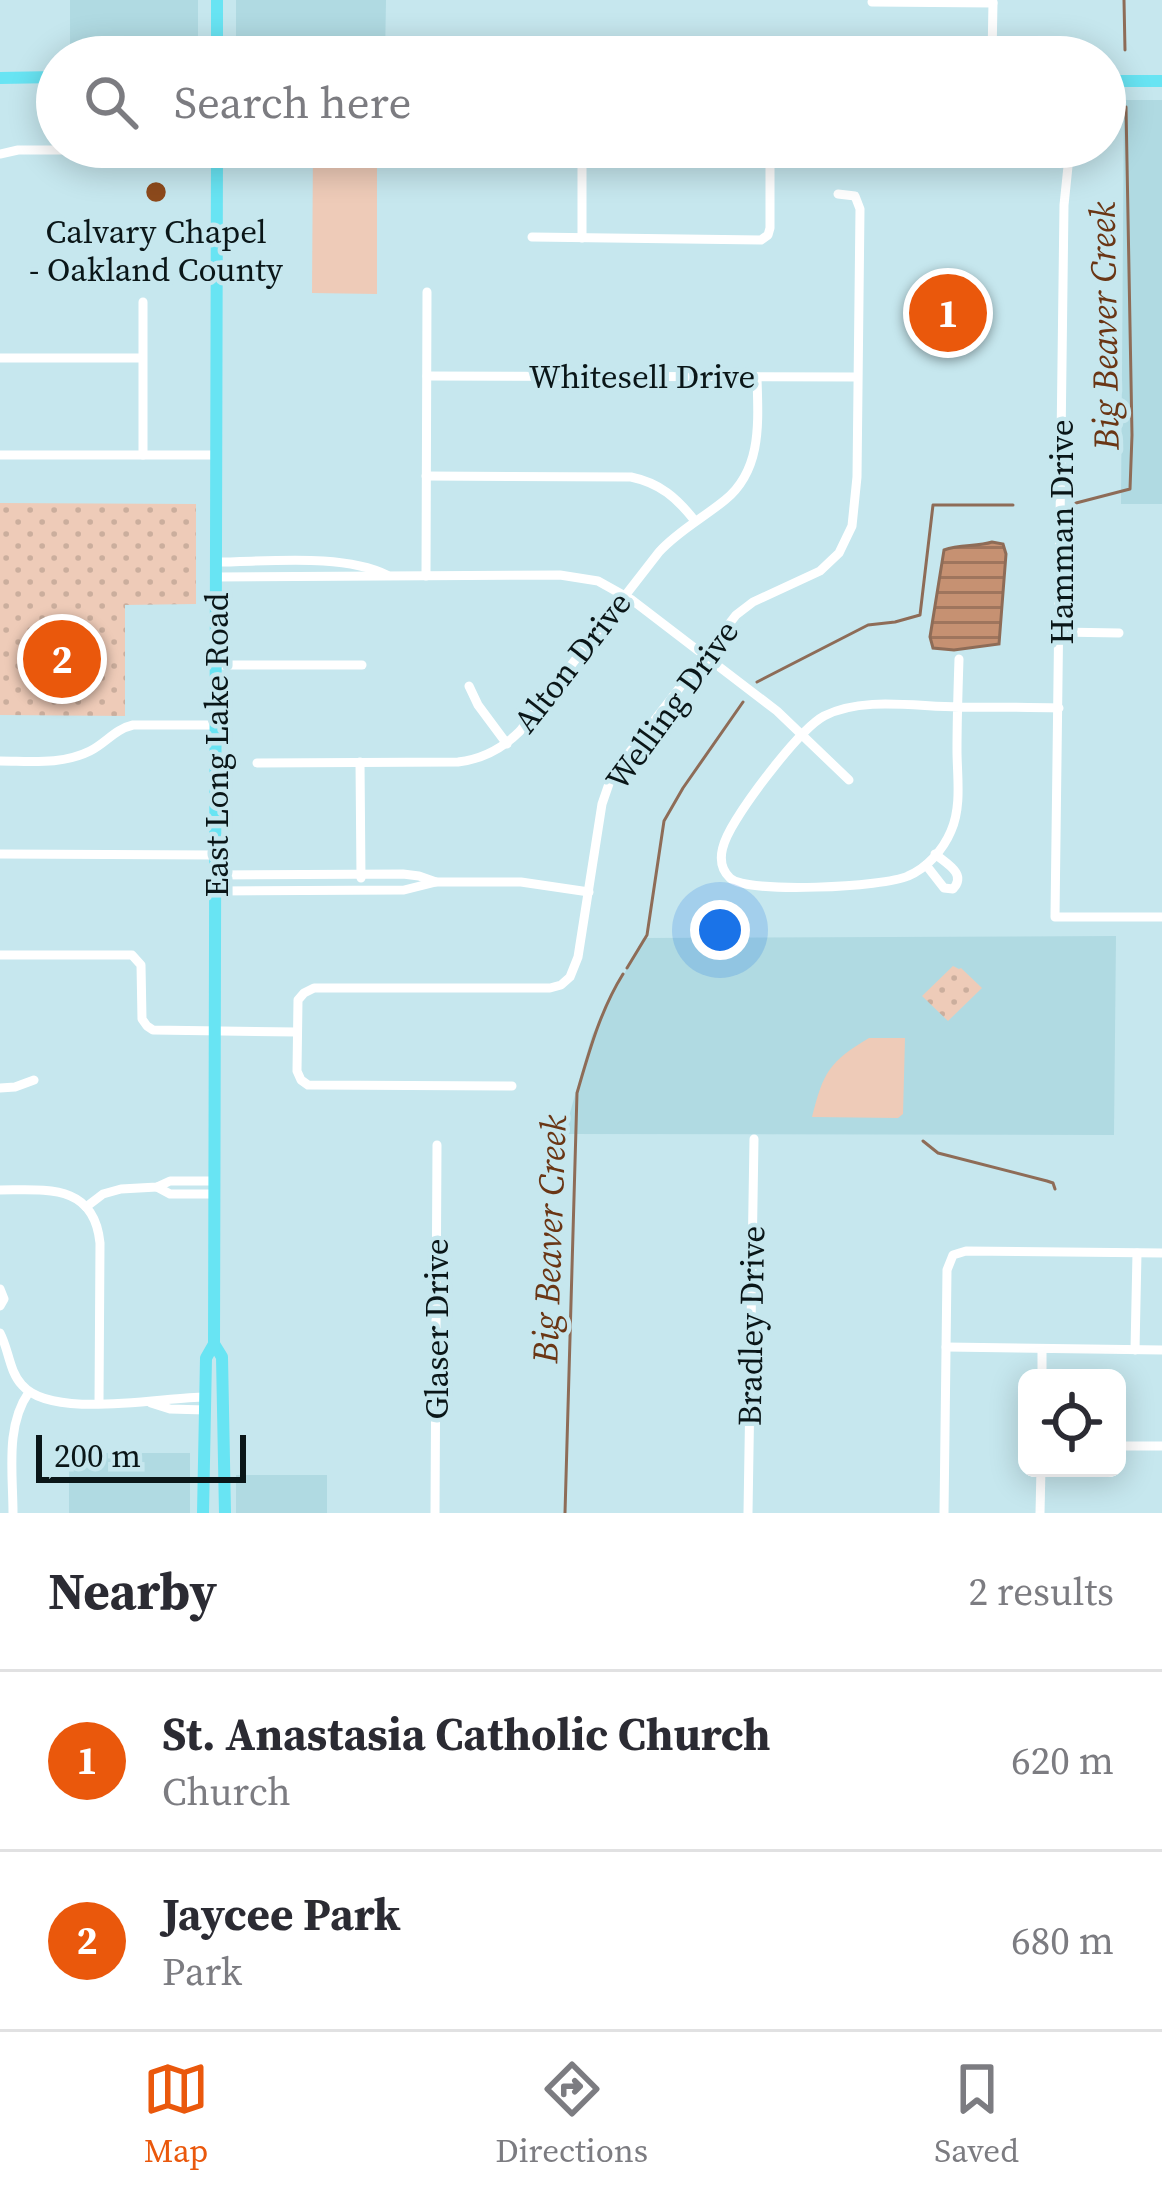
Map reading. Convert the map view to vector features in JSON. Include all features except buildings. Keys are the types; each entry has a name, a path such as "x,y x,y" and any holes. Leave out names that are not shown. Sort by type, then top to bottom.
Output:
{"main road":[{"path":"217,0 217,36"},
{"path":"0,78 36,77"},
{"path":"1126,81 1162,81"},
{"name":"East Long Lake Road","path":"203,1513 206,1358 214,1344 217,168"},
{"name":"East Long Lake Road","path":"214,1344 222,1357 224,1513"},
{"path":"206,1378 216,1376 223,1382"},
{"path":"203,1484 215,1490 225,1487"}],"street":[{"path":"872,2 993,2 992,36"},
{"path":"0,154 36,149"},
{"path":"582,168 582,238"},
{"path":"532,238 761,240 770,228 770,168"},
{"name":"Hamman Drive","path":"1068,168 1055,916 1162,917"},
{"name":"Welling Drive","path":"297,1032 298,1000 314,988 550,988 570,977 578,957 602,804 612,775 736,615 827,566 844,544 855,513 860,209 857,198 838,194"},
{"path":"426,576 427,292"},
{"path":"142,302 143,455"},
{"path":"0,358 142,358"},
{"name":"Whitesell Drive","path":"427,376 857,377"},
{"name":"Alton Drive","path":"257,763 468,761 507,744 665,545 733,493 749,469 757,442 758,377"},
{"path":"0,454 217,455"},
{"path":"426,476 631,477 668,492 695,521"},
{"path":"298,562 298,578"},
{"path":"216,570 298,562 349,563 387,575"},
{"path":"216,570 298,578 572,576 598,581 704,655 802,733 849,780"},
{"path":"1060,632 1119,632"},
{"path":"959,659 958,707 955,818 950,834 926,865 880,885 755,887 729,876 722,862 725,840 738,817 802,733 823,717 846,708 882,706 958,707 1059,708"},
{"path":"216,665 362,665"},
{"path":"469,686 507,744"},
{"path":"0,761 75,758 133,725 216,725"},
{"path":"360,762 361,890"},
{"path":"0,854 216,854"},
{"path":"926,865 944,888 957,885 956,872 935,854"},
{"path":"215,874 410,874 436,882 520,882 589,892"},
{"path":"298,874 298,890"},
{"path":"717,884 729,876"},
{"path":"215,890 411,890 436,882"},
{"path":"0,955 132,956 141,965 142,1013 147,1026 160,1031 297,1032 298,1071 304,1083 312,1086 512,1086"},
{"path":"0,1088 34,1080"},
{"name":"Bradley Drive","path":"748,1513 754,1139"},
{"name":"Glaser Drive","path":"435,1513 437,1145"},
{"path":"86,1207 112,1191 157,1187 170,1194 215,1187"},
{"path":"0,1190 59,1191 72,1196 86,1207 98,1228 99,1403"},
{"path":"944,1513 947,1270 953,1255 966,1251 1162,1253"},
{"path":"1136,1350 1137,1253"},
{"path":"0,1289 4,1298 0,1306"},
{"path":"0,1333 16,1378 29,1392 50,1402 151,1403 170,1409 205,1403"},
{"path":"946,1347 1162,1350"},
{"path":"1042,1348 1042,1369"},
{"path":"13,1513 14,1429 29,1392"},
{"path":"1126,1446 1162,1447"},
{"path":"1040,1513 1041,1477"}],"shaded area":[{"path":"70,0 198,0 198,36 70,36"},
{"path":"236,0 386,0 385,36 236,36"},
{"path":"1126,100 1162,100 1162,504 1121,504"},
{"path":"313,168 377,168 377,294 312,293"},
{"path":"0,503 196,504 196,604 125,605 125,716 0,715"},
{"path":"1003,544 1006,554 999,644 933,648 930,637 944,550"},
{"path":"1116,936 1114,1135 564,1134 592,1035 643,938"},
{"path":"953,966 982,988 948,1021 922,996"},
{"path":"869,1038 905,1038 903,1114 898,1118 812,1117 830,1069"},
{"path":"69,1453 190,1453 190,1513 69,1513"},
{"path":"236,1475 327,1475 327,1513 236,1513"}],"waterway":[{"name":"Big Beaver Creek","path":"1124,0 1125,36"},
{"name":"Big Beaver Creek","path":"1076,503 1130,489 1126,107"},
{"name":"Big Beaver Creek","path":"757,682 868,625 920,615 933,505 1013,505"},
{"name":"Big Beaver Creek","path":"627,968 647,935 664,821 743,702"},
{"name":"Big Beaver Creek","path":"565,1513 577,1093 602,1017 623,974"},
{"path":"923,1141 938,1153 1047,1181 1055,1189"}],"place":[{"name":"Calvary Chapel - Oakland County","path":"156,192"},
{"name":"St. Anastasia Catholic Church","path":"948,313"},
{"name":"Jaycee Park","path":"62,659"}]}
